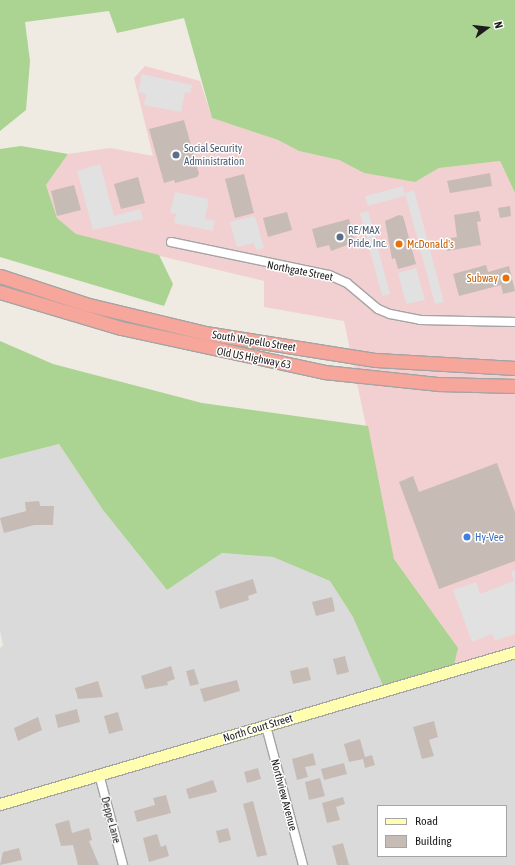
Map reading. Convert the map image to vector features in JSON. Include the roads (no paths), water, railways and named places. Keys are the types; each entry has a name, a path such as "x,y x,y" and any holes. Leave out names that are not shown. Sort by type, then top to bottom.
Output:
{"highway":[{"name":"South Wapello Street","path":"0,276 85,304 205,333 376,360 515,368"},
{"name":"Old US Highway 63","path":"0,292 121,328 324,372 439,384 515,386"}],"main road":[{"name":"North Court Street","path":"0,804 515,652"}],"street":[{"name":"Northgate Street","path":"171,242 328,275 347,283 378,309 390,314 420,320 515,322"},
{"name":"Northview Avenue","path":"266,726 303,865"},
{"name":"Deppe Lane","path":"99,774 123,865"}],"place":[{"name":"Social Security Administration","path":"176,155"},
{"name":"RE/MAX Pride, Inc.","path":"340,237"},
{"name":"McDonald's","path":"399,244"},
{"name":"Subway","path":"506,278"},
{"name":"Hy-Vee","path":"467,537"}]}
